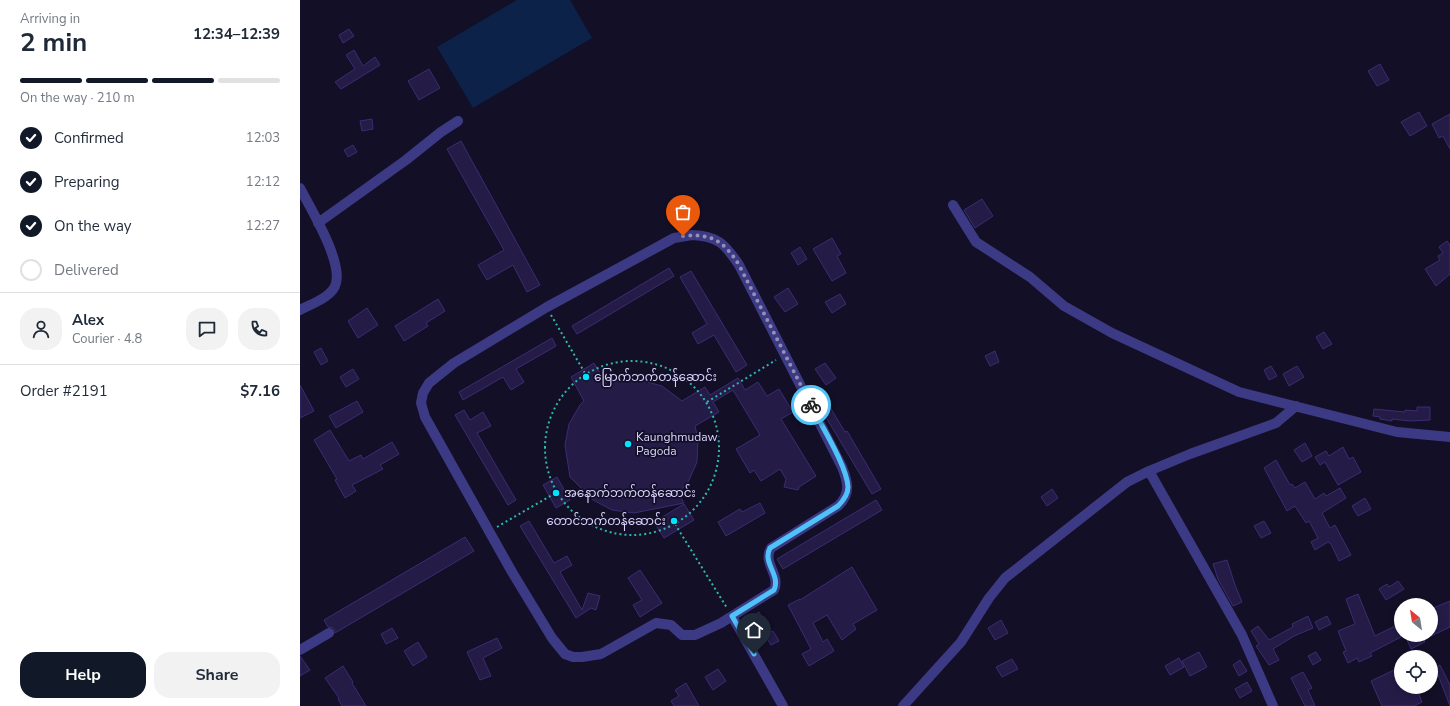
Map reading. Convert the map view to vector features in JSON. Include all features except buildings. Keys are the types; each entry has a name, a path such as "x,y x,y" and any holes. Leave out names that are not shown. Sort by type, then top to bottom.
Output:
{"street":[{"path":"318,223 458,121"},
{"path":"300,188 336,262 336,283 327,295 300,310"},
{"path":"953,205 976,242 1030,277 1064,306 1112,333 1239,392 1397,432 1450,437"},
{"path":"692,235 708,236 729,250 739,265 785,355 842,467 848,489 846,497 838,506 770,548 767,559 776,581 774,590 732,616 695,635 682,635 671,625 656,623 601,654 573,657 565,654 552,638 432,432 421,403 423,393 429,383 454,363 547,307 674,238 692,235"},
{"path":"903,706 961,642 989,598 1005,578 1127,482 1149,470 1276,423 1296,406"},
{"path":"1149,470 1242,636 1273,706"},
{"path":"732,616 783,706"},
{"path":"300,650 329,633"}],"path":[{"path":"547,307 586,375"},
{"path":"707,402 785,355"},
{"path":"636,361 664,367 688,381 707,402 717,429 719,457 712,484 696,508 675,524 646,535 618,535 590,525 566,507 551,482 544,454 547,425 560,398 573,383 586,375 608,364 636,361"},
{"path":"489,532 557,492"},
{"path":"675,524 732,616"}],"water":[{"path":"517,0 570,0 592,38 473,108 437,47"}],"way so far":[{"path":"683,236 708,236 729,250 739,265 811,405"}],"place":[{"name":"မြောက်ဘက်တန်ဆောင်း","path":"586,377"},
{"name":"Kaunghmudaw Pagoda","path":"628,444"},
{"name":"အနောက်ဘက်တန်ဆောင်း","path":"556,493"},
{"name":"တောင်ဘက်တန်ဆောင်း","path":"674,521"}],"route":[{"path":"754,654 732,616 774,590 776,581 767,559 770,548 838,506 846,497 848,489 842,467 811,405"}]}
